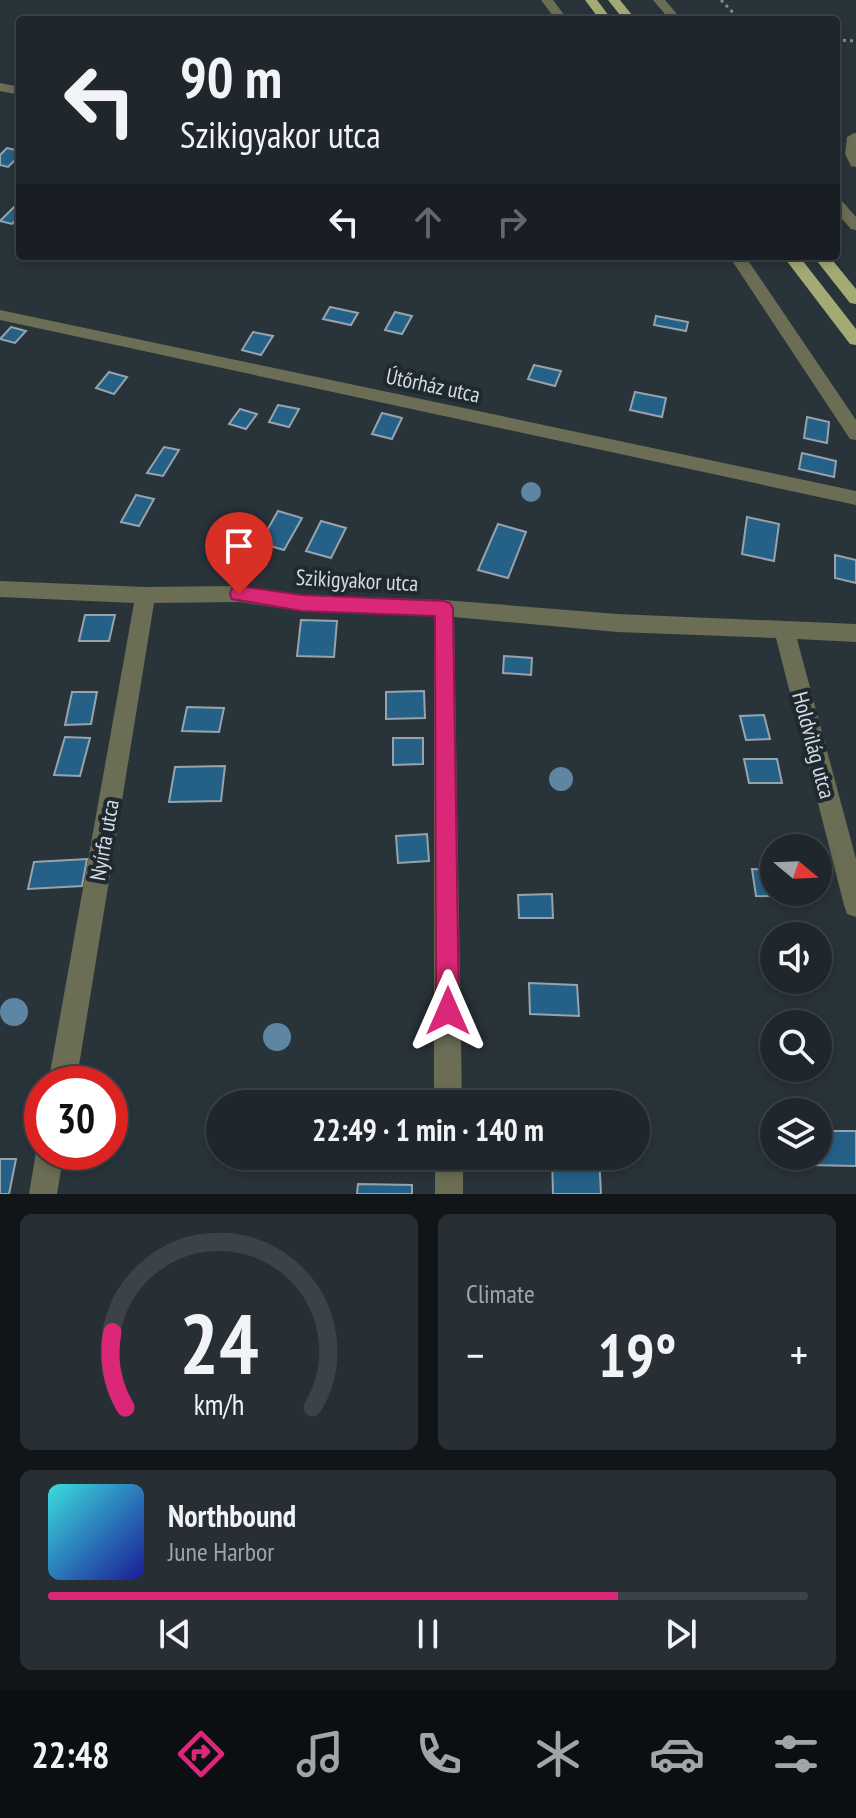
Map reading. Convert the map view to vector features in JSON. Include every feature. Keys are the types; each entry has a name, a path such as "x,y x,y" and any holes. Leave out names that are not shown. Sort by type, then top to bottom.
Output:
{"main road":[{"path":"614,0 627,16"},
{"path":"794,260 856,340"},
{"path":"824,260 856,299"}],"street":[{"path":"659,0 673,16"},
{"path":"853,167 854,137"},
{"path":"840,208 856,226"},
{"path":"740,260 856,434"},
{"name":"Útőrház utca","path":"0,315 856,498"},
{"name":"Szikigyakor utca","path":"0,589 145,595 239,594 302,603 444,608 617,623 856,633"},
{"name":"Nyírfa utca","path":"65,1066 145,595"},
{"path":"444,608 448,1090"},
{"name":"Holdvilág utca","path":"785,632 856,905"},
{"path":"43,1194 47,1170"},
{"path":"449,1170 449,1194"}],"path":[{"path":"721,0 736,16"}],"building":[{"path":"7,148 16,150 16,159 8,167 0,165 0,155"},
{"path":"16,205 16,220 12,224 0,221"},
{"path":"330,307 358,313 351,325 323,319"},
{"path":"395,312 412,316 402,334 385,330"},
{"path":"656,316 688,322 686,331 654,325"},
{"path":"11,327 26,331 15,343 0,339"},
{"path":"253,332 273,336 261,355 242,350"},
{"path":"534,365 561,371 555,386 528,379"},
{"path":"109,372 127,377 114,394 96,388"},
{"path":"635,392 666,398 662,417 630,410"},
{"path":"278,405 299,409 289,427 269,422"},
{"path":"240,409 257,414 246,429 229,424"},
{"path":"382,413 402,418 392,439 372,434"},
{"path":"807,417 829,422 827,443 804,438"},
{"path":"164,447 179,450 163,476 147,473"},
{"path":"802,453 836,461 834,477 799,469"},
{"path":"136,495 154,499 139,526 121,522"},
{"path":"278,511 302,518 284,550 260,543"},
{"path":"747,517 779,524 774,561 742,554"},
{"path":"321,521 346,528 331,558 306,551"},
{"path":"498,524 526,532 508,578 478,570"},
{"path":"835,555 856,560 856,583 835,578"},
{"path":"85,615 115,615 109,641 79,641"},
{"path":"301,620 337,621 334,657 297,656"},
{"path":"504,656 532,658 531,675 503,673"},
{"path":"424,691 425,718 386,719 386,692"},
{"path":"72,692 97,692 91,724 65,725"},
{"path":"187,707 224,708 219,732 182,731"},
{"path":"764,715 770,739 746,740 740,716"},
{"path":"65,737 90,738 80,776 54,775"},
{"path":"393,738 423,738 423,764 393,765"},
{"path":"744,759 777,759 782,783 749,783"},
{"path":"225,766 221,801 169,802 175,767"},
{"path":"427,834 429,861 398,863 396,836"},
{"path":"87,859 82,886 28,889 34,862"},
{"path":"752,869 760,869 760,896 756,896"},
{"path":"552,894 553,918 519,918 518,895"},
{"path":"529,983 577,985 579,1016 530,1014"},
{"path":"832,1131 856,1131 856,1166 832,1166"},
{"path":"0,1159 16,1159 9,1194 0,1194"},
{"path":"552,1170 600,1170 601,1194 553,1194"},
{"path":"358,1184 412,1185 412,1194 357,1194"}],"route":[{"path":"239,594 302,603 444,608 448,1011"}]}
